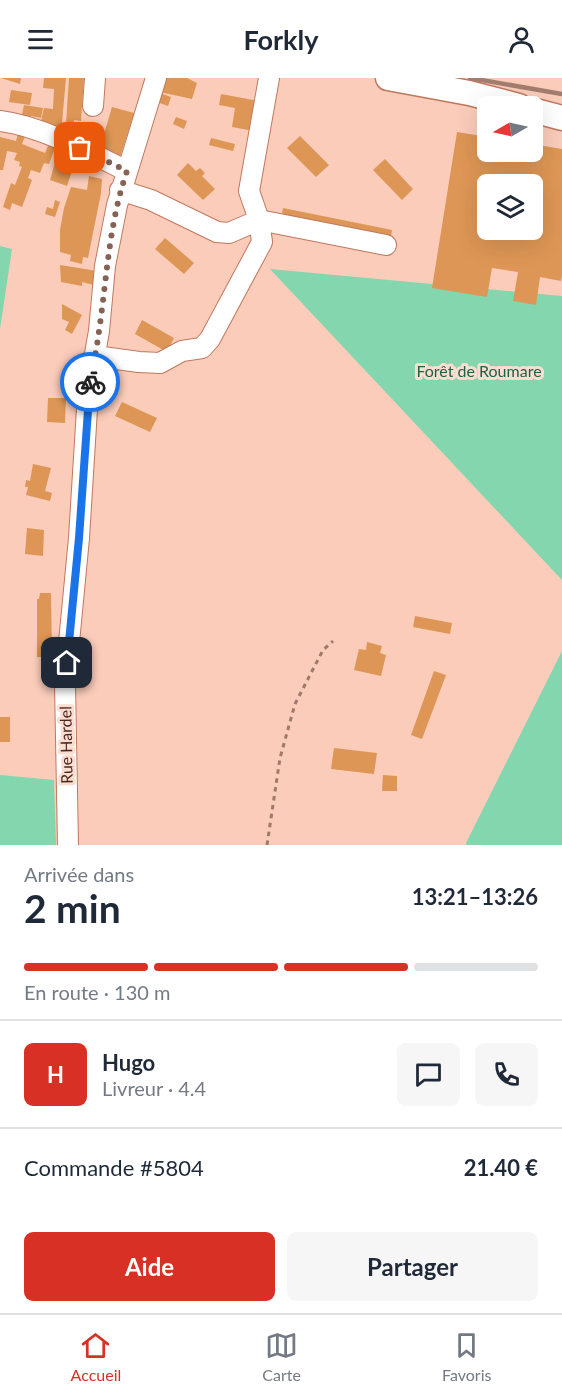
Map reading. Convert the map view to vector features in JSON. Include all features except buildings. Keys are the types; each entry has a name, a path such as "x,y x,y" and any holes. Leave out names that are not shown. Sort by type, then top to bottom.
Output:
{"main road":[{"path":"388,78 480,96"},
{"path":"543,113 562,118"}],"street":[{"path":"93,106 95,78"},
{"name":"Rue Hardel","path":"69,845 65,684 79,538 88,393 95,356 105,266 120,190 156,78"},
{"path":"95,356 160,363 182,351 202,348 210,339 262,242 260,220 249,191 269,78"},
{"path":"0,121 14,123 80,148 127,171"},
{"path":"120,190 151,200 217,232 229,233 260,220 386,245"}],"path":[{"path":"267,845 280,758 295,704 323,650 333,641"}],"green space":[{"path":"0,246 12,249 0,329"},
{"name":"Forêt de Roumare","path":"270,269 562,296 562,580"},
{"path":"562,651 562,845 466,845 466,843"},
{"path":"0,775 54,780 56,845 0,845"}],"railway":[{"path":"470,78 562,94"}],"way so far":[{"path":"80,148 127,171 120,190 105,266 99,331 90,382"}],"route":[{"path":"67,663 90,382"}]}
